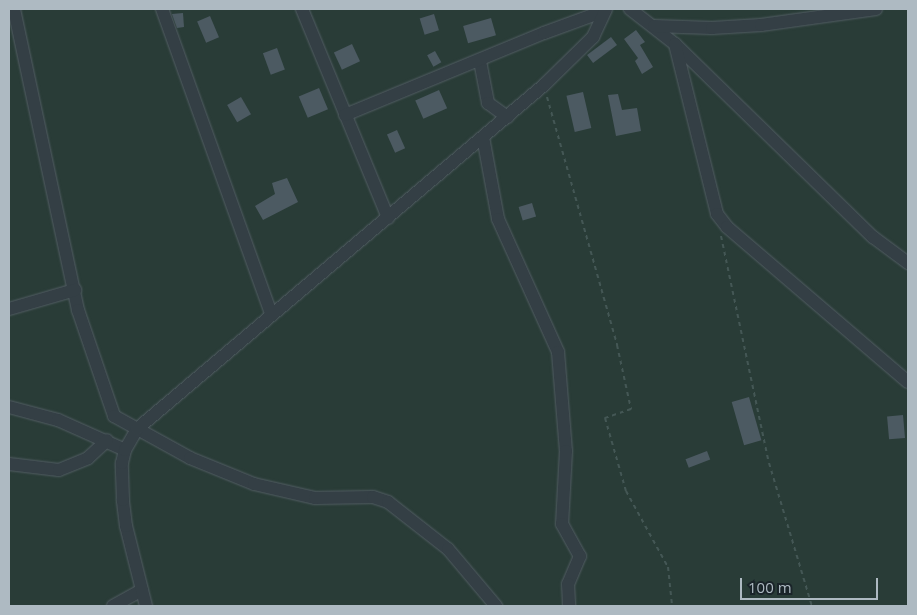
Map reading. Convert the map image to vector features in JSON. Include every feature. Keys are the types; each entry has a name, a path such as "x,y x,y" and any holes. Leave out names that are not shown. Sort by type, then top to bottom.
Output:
{"street":[{"path":"14,9 74,290 114,416 190,458 254,484 315,498 373,497 388,502 448,549 496,606"},
{"path":"162,9 271,313"},
{"path":"302,9 388,218"},
{"path":"630,9 675,44 873,237 908,264"},
{"path":"654,26 712,28 761,25 876,9"},
{"path":"345,115 480,61 544,33 605,10"},
{"path":"146,606 126,526 122,479 125,450 138,429 271,313 388,218 544,85 593,37 605,10"},
{"path":"675,44 717,214 727,227 908,382"},
{"path":"480,61 488,102 506,117"},
{"path":"483,137 498,219 558,352 566,451 562,524 580,556 568,584 569,606"},
{"path":"9,309 74,290"},
{"path":"9,406 39,413 107,440 125,450"},
{"path":"9,464 59,470 88,458 107,440"},
{"path":"113,606 142,590"}],"path":[{"path":"544,85 617,345 631,409 605,418 626,491 668,568 672,606"},
{"path":"721,233 769,463 812,606"}],"green space":[{"path":"9,9 908,9 908,606 9,606"}],"building":[{"path":"183,13 184,27 177,28 172,14"},
{"path":"434,14 439,30 425,35 420,18"},
{"path":"210,16 219,37 206,43 197,21"},
{"path":"491,18 496,35 468,43 463,26"},
{"path":"636,30 645,42 640,45 653,67 642,74 635,61 638,58 624,39"},
{"path":"611,37 617,45 593,63 587,55"},
{"path":"352,44 360,61 342,70 334,52"},
{"path":"277,48 285,70 271,75 263,53"},
{"path":"435,51 441,62 433,67 427,55"},
{"path":"319,88 328,109 308,118 299,97"},
{"path":"439,90 447,108 423,119 415,101"},
{"path":"583,92 591,128 575,132 566,96"},
{"path":"618,94 622,110 637,108 641,131 616,136 608,95"},
{"path":"241,97 251,114 237,122 227,105"},
{"path":"397,130 405,148 395,153 387,134"},
{"path":"287,178 298,202 263,220 255,206 275,194 272,183"},
{"path":"532,203 536,216 523,220 519,207"},
{"path":"749,397 761,440 744,445 732,402"},
{"path":"903,415 905,438 889,439 887,416"},
{"path":"707,451 710,459 689,468 686,459"}]}
